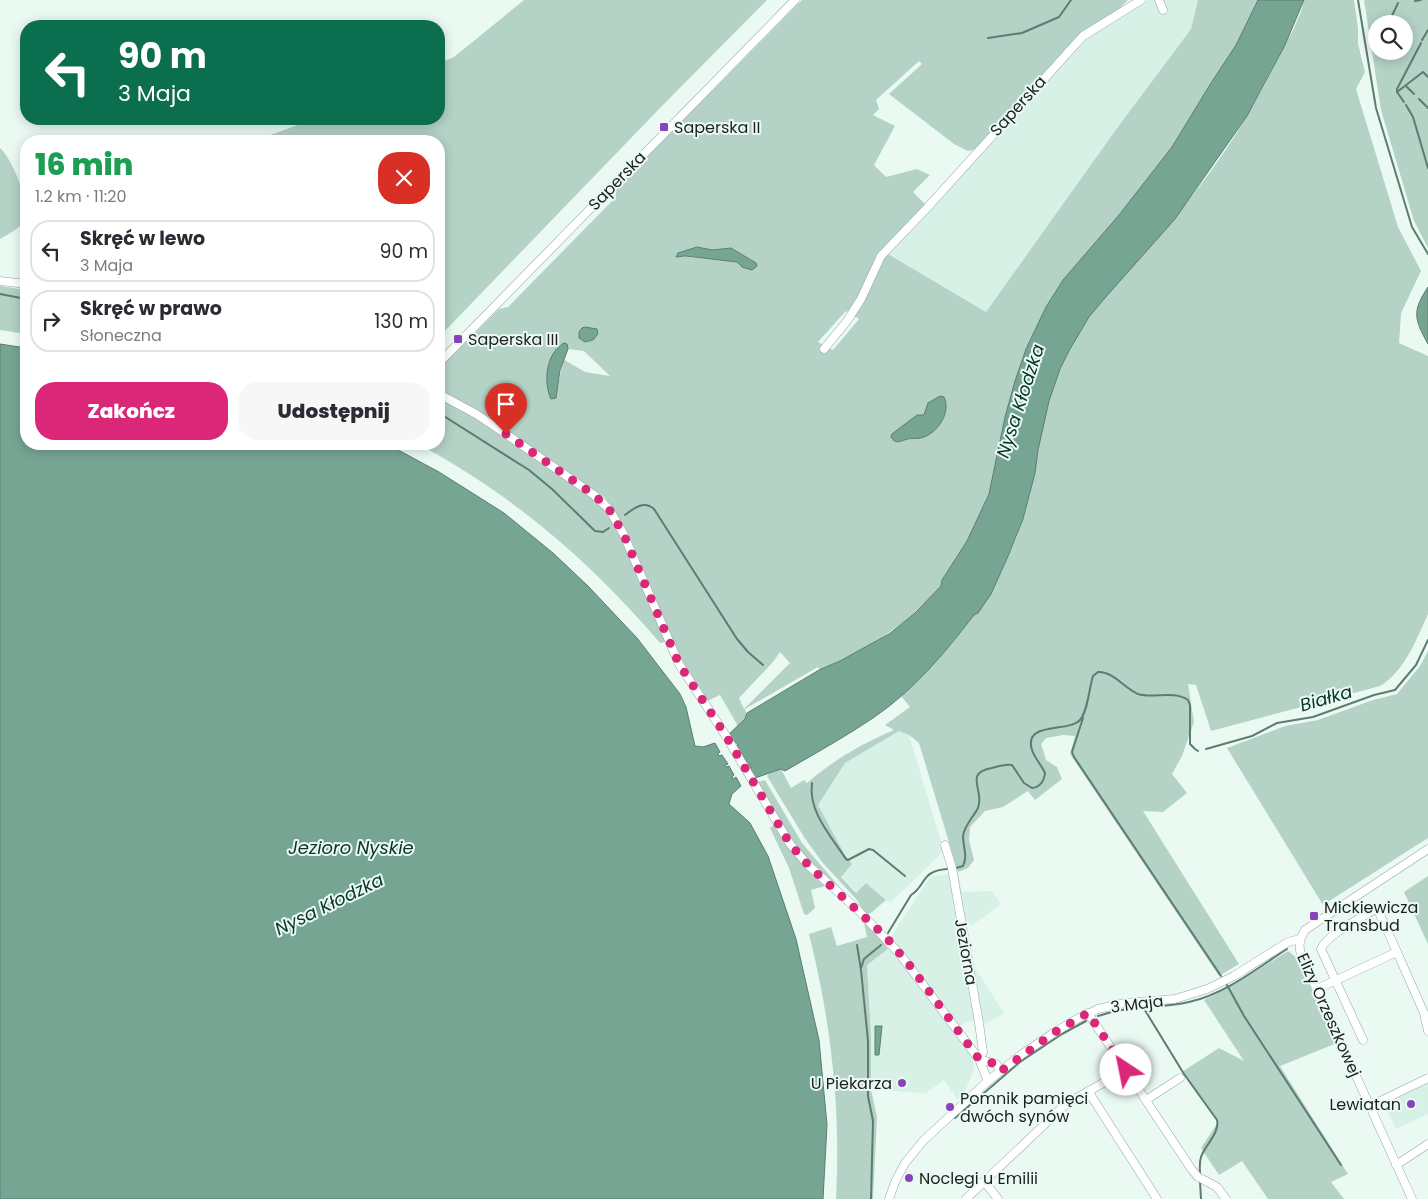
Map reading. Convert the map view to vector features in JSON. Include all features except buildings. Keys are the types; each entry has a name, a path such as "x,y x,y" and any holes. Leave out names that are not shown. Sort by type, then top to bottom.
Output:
{"street":[{"name":"Saperska","path":"445,357 795,0"},
{"name":"Saperska","path":"824,349 847,321 861,299 881,256 1083,36 1141,0"},
{"path":"1159,0 1163,10"},
{"path":"0,281 20,283"},
{"path":"445,397 476,414 506,434 594,495 609,509 623,533 679,664 726,736 794,849 815,872 886,937 911,967 979,1059 988,1081"},
{"name":"Jeziorna","path":"945,845 952,868 979,1023 983,1052 979,1059"},
{"path":"1300,939 1305,930 1428,848"},
{"path":"1363,1040 1321,949 1333,936 1378,908 1424,1013 1428,1030"},
{"name":"Elizy Orzeszkowej","path":"1300,939 1300,951 1412,1199"},
{"name":"3 Maja","path":"889,1199 895,1182 911,1155 924,1140 988,1081 1050,1035 1088,1013 1125,1003 1168,1000 1200,992 1229,979 1288,942 1300,939"},
{"path":"1317,989 1397,952"},
{"path":"1088,1013 1192,1170 1200,1178 1217,1187 1226,1199"},
{"path":"979,1059 996,1064 1001,1071"},
{"path":"966,1199 1066,1104 1126,1070"},
{"path":"1146,1100 1180,1078"},
{"path":"1370,1106 1428,1078"},
{"path":"1088,1091 1157,1199"},
{"path":"1396,1164 1428,1144"},
{"path":"984,1181 998,1199"}],"shaded area":[{"path":"524,0 767,0 445,331 445,135 270,135 298,125 445,125 445,61 454,57"},
{"path":"802,0 1128,0 1118,10 1088,28 1069,46 977,149 968,151 954,144 889,94 922,64 919,61 876,100 879,109 873,115 895,126 874,165 886,177 917,169 930,175 913,192 926,205 888,254 986,312 1115,131 1191,29 1198,0 1258,0 1236,45 1172,147 1119,215 1063,280 1046,307 1026,349 1015,381 1005,417 989,494 967,541 942,580 941,586 914,613 886,635 838,662 820,670 818,667 745,709 747,717 738,726 720,695 707,701 680,657 617,514 604,497 489,417 445,392 445,363 499,309 508,307 616,197 615,189","holes":["697,247 712,250 731,248 756,263 743,267 737,262 676,256 678,253","846,311 859,319 833,350 818,342","561,344 568,346 568,349 584,351 610,376 585,372 563,359 556,398 550,397 547,382 548,369 556,350","928,403 945,414 937,428 923,437 896,442 917,415 922,416 925,414","780,652 790,663 744,709 739,698"]},
{"path":"1148,0 1198,0 1191,29 1115,131 986,312 888,254 1081,43"},
{"path":"1304,0 1354,0 1358,44 1365,72 1356,89 1398,227 1421,271 1401,313 1399,343 1428,356 1428,614 1414,644 1396,672 1380,686 1211,731 1196,685 1188,684 1194,722 1182,756 1172,774 1187,793 1163,812 1143,811 1239,964 1219,976 1070,754 1075,736 1063,735 1046,738 1041,744 1046,760 1057,767 1062,779 1035,800 1028,791 1003,807 985,811 970,827 969,840 974,860 968,868 958,872 919,743 909,735 899,731 845,763 818,805 845,855 852,864 841,877 856,893 866,883 886,900 869,914 865,913 857,900 822,862 804,837 767,776 781,769 791,788 804,780 807,783 848,753 894,730 885,725 910,707 901,696 939,658 974,615 989,593 1014,544 1031,490 1048,403 1055,381 1071,348 1096,308 1195,192 1230,143 1261,92 1290,36"},
{"path":"1364,0 1428,0 1428,248 1414,221 1381,110 1373,60 1413,60 1413,15 1368,15 1368,26"},
{"path":"0,148 15,171 20,185 20,226 0,239"},
{"path":"0,286 20,289 20,333 0,330"},
{"path":"445,402 460,409 544,463 593,497 607,510 625,545 665,637 665,642 660,643 606,585 548,532 486,485 428,450 445,450"},
{"path":"1428,651 1428,838 1323,905 1227,748 1285,726 1318,720 1373,700 1397,694 1420,666"},
{"path":"899,731 909,735 944,851 890,903 866,883 857,893 841,876 852,864 845,855 818,805 845,763"},
{"path":"765,780 802,843 852,902 798,849 757,782"},
{"path":"774,825 788,846 825,886 811,890 815,908 807,915 804,914 789,868 770,828"},
{"path":"958,872 962,892 992,891 1001,904 971,926 966,920 975,968 1004,1013 984,1025 982,1017 958,1026 914,965 890,938 930,877"},
{"path":"1428,876 1428,944 1404,892"},
{"path":"864,923 877,934 888,949 867,965 871,1037 871,1090 877,1117 873,1199 836,1199 837,1132 833,1066 817,967 809,934 831,927 837,946 867,937"},
{"path":"891,947 930,997 973,1058 974,1070 966,1089 958,1100 944,1080 925,1094 871,1090 871,1037 867,965"},
{"path":"1288,951 1297,958 1337,1043 1280,1066 1348,1174 1331,1182 1344,1199 1268,1199 1242,1161 1219,1175 1201,1148 1218,1122 1182,1072 1219,1048 1244,1061 1204,1000 1230,987"},
{"path":"1428,1075 1428,1114 1396,1129 1381,1097"}],"water":[{"name":"Nysa Kłodzka","path":"1258,0 1304,0 1285,45 1247,116 1175,219 1089,317 1070,349 1060,369 1049,401 1035,473 1023,519 991,594 978,613 974,615 928,671 888,707 852,732 785,771 781,769 755,778 749,769 750,765 747,766 735,746 738,745 736,742 733,743 728,735 745,719 747,713 819,670 840,661 889,634 916,612 941,586 942,580 967,541 989,494 1005,417 1015,381 1026,349 1046,307 1063,280 1119,215 1172,147 1236,45"},
{"path":"697,247 712,250 731,248 756,263 757,266 752,270 742,267 737,262 685,256 676,257 678,253"},
{"path":"1428,287 1428,344 1420,328 1417,309"},
{"path":"585,327 597,329 598,334 593,340 585,342 579,338 579,332"},
{"path":"564,343 567,344 568,349 560,370 556,398 551,399 547,384 548,368 553,354"},
{"name":"Jezioro Nyskie","path":"0,344 20,347 20,450 398,450 439,472 504,513 553,553 588,586 637,638 680,694 686,707 695,746 703,747 715,743 720,752 719,756 722,755 728,764 725,765 726,767 729,766 734,775 733,779 736,777 741,786 732,794 729,804 750,823 768,856 796,939 819,1040 827,1125 823,1199 0,1199"},
{"path":"940,396 944,397 946,409 939,426 922,438 898,442 891,437 892,434 917,415 924,415 928,403"},
{"path":"875,1026 882,1026 879,1055 875,1055"}],"waterway":[{"path":"988,38 1022,33 1059,17 1071,0"},
{"path":"1358,0 1376,108 1412,227 1428,254"},
{"path":"1415,1 1421,0"},
{"path":"1392,15 1398,3"},
{"path":"1422,40 1428,30"},
{"path":"1421,43 1397,92 1423,72 1428,77"},
{"path":"1406,86 1414,94"},
{"path":"1397,92 1404,102"},
{"path":"1419,99 1428,108"},
{"path":"1406,105 1413,117 1428,168"},
{"path":"0,294 20,298"},
{"path":"445,417 529,470 552,489 595,531 603,532 609,528"},
{"path":"625,515 643,505 654,509 737,639 763,665"},
{"name":"Białka","path":"1206,749 1252,736 1277,723 1313,717 1374,695 1395,690 1416,665 1428,640"},
{"name":"Białka","path":"956,868 963,866 965,855 964,832 978,808 977,778 979,774 983,770 1012,765 1024,783 1032,788 1040,785 1045,773 1032,750 1031,741 1034,735 1040,731 1074,724 1080,720 1087,705 1093,676 1098,672 1109,674 1138,694 1150,696 1170,695 1188,700 1190,705 1190,744 1198,751"},
{"path":"1083,718 1072,752 1074,757 1221,976"},
{"path":"812,783 812,794 817,814 846,859 848,860 869,849 873,850 905,876"},
{"name":"Białka","path":"888,933 911,895 928,875 938,870 947,869"},
{"path":"857,945 868,1041 868,1096 873,1121 871,1199"},
{"name":"Białka","path":"861,968 864,959 881,945"},
{"path":"1098,1016 1121,1010 1178,1004 1202,998 1228,987 1287,949"},
{"path":"1227,985 1244,1016 1341,1165"},
{"path":"1143,1007 1184,1074 1217,1120 1216,1130 1201,1157 1200,1174"},
{"path":"955,1118 1020,1062 1062,1034 1086,1021"},
{"path":"1200,1181 1201,1199"}],"place":[{"name":"Saperska II","path":"664,127"},
{"name":"Saperska III","path":"458,339"},
{"name":"Mickiewicza Transbud","path":"1314,916"},
{"name":"U Piekarza","path":"902,1083"},
{"name":"Lewiatan","path":"1411,1104"},
{"name":"Pomnik pamięci dwóch synów","path":"950,1107"},
{"name":"Noclegi u Emilii","path":"909,1178"}],"route":[{"path":"506,434 594,495 609,509 623,533 679,664 726,736 790,844 822,879 886,937 911,967 979,1059 996,1064 1001,1071 1055,1032 1088,1013 1126,1070"}]}
